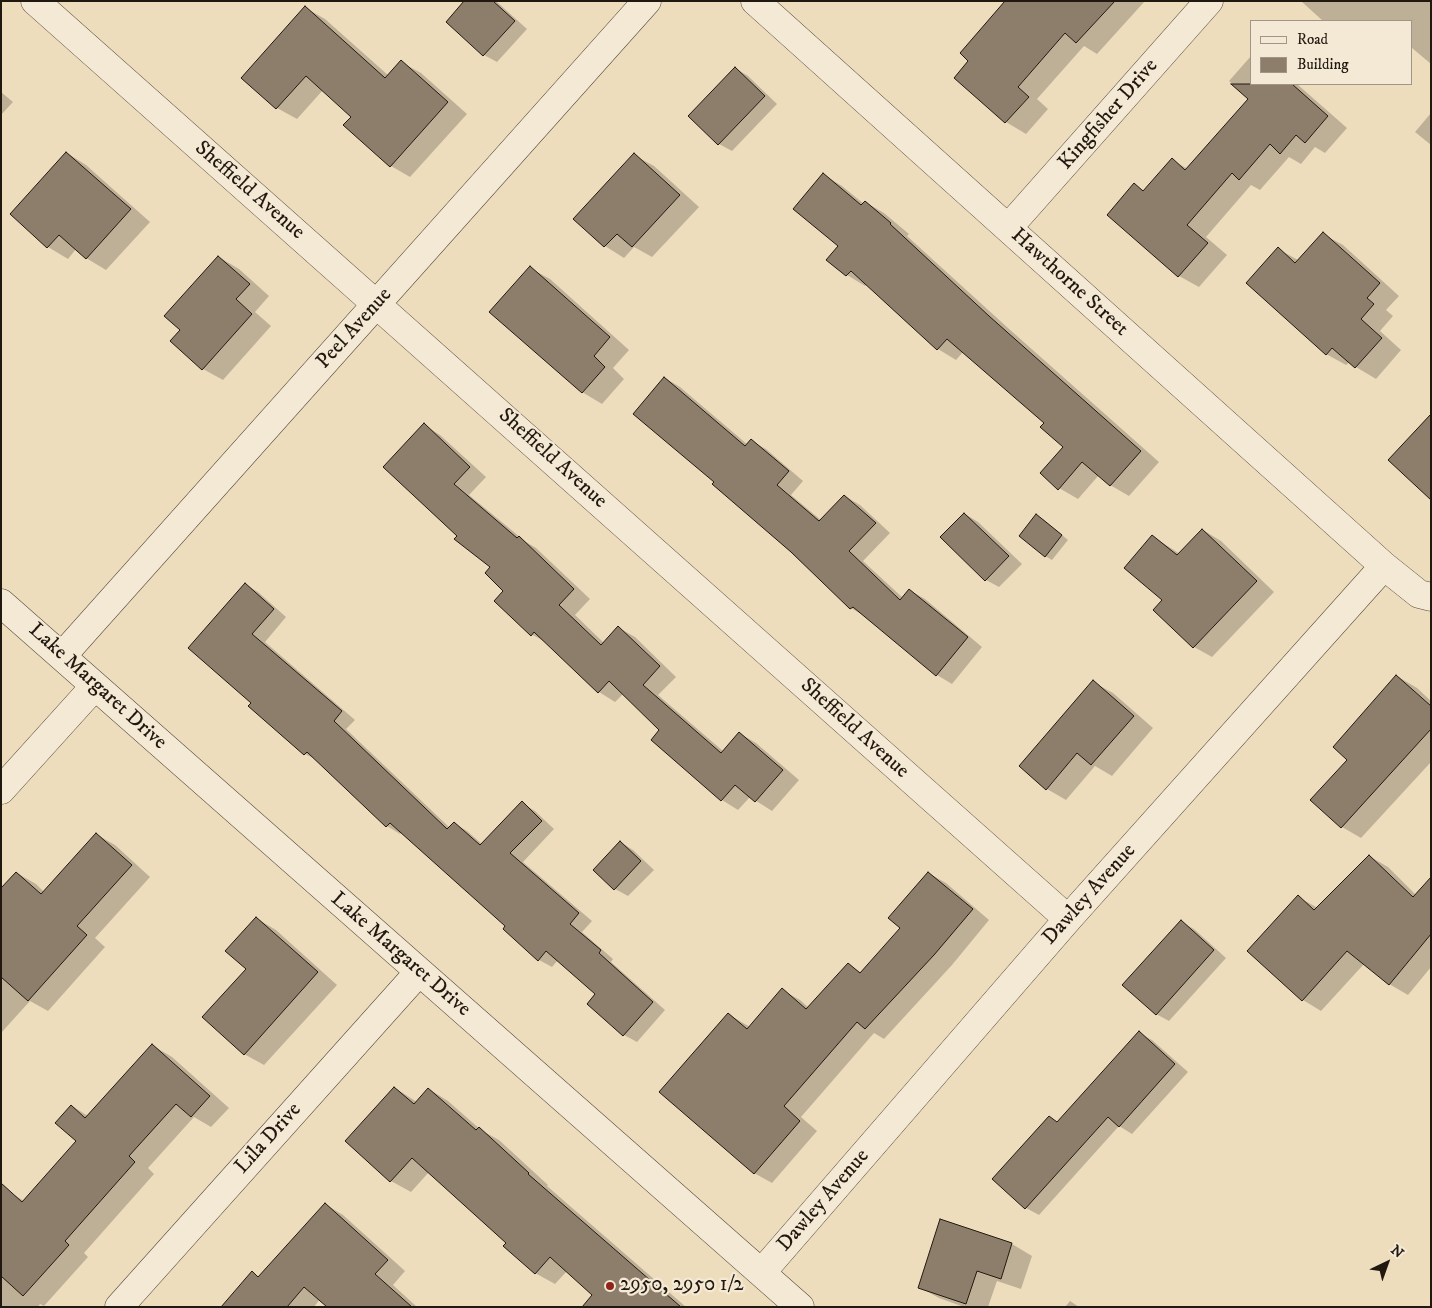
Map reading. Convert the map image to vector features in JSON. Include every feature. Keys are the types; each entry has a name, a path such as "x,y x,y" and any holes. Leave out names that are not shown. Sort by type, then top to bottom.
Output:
{"street":[{"name":"Sheffield Avenue","path":"35,1 1068,919"},
{"name":"Peel Avenue","path":"62,656 647,1"},
{"name":"Hawthorne Street","path":"755,1 1384,566"},
{"name":"Kingfisher Drive","path":"1008,228 1209,1"},
{"path":"1384,566 1419,594 1431,598"},
{"name":"Dawley Avenue","path":"762,1272 1068,919 1384,566"},
{"name":"Lake Margaret Drive","path":"1,603 800,1307"},
{"path":"1,790 95,686"},
{"name":"Lila Drive","path":"119,1307 419,972"}],"building":[{"path":"464,1 493,1 515,21 483,56 446,22"},
{"path":"1005,1 1115,1 1076,43 1065,33 1018,87 1029,97 1005,123 954,78 968,61 960,53"},
{"path":"305,6 385,78 401,60 448,102 390,167 343,125 351,117 306,76 276,109 241,78"},
{"path":"735,67 765,96 718,145 688,116"},
{"path":"1231,84 1293,85 1328,116 1305,143 1296,135 1280,154 1270,144 1239,180 1232,173 1187,225 1208,243 1178,277 1107,215 1134,183 1143,191 1172,158 1185,170 1248,99"},
{"path":"66,152 131,209 86,259 59,235 47,248 10,214"},
{"path":"634,153 680,195 632,247 617,234 604,247 573,219"},
{"path":"823,173 861,205 865,201 891,223 989,316 1141,451 1110,486 1082,462 1058,490 1040,473 1063,447 1040,427 1044,423 947,339 937,350 851,271 846,276 826,260 838,246 793,209"},
{"path":"1323,232 1380,283 1367,298 1374,304 1361,319 1382,338 1355,368 1332,348 1326,355 1246,283 1278,247 1295,263"},
{"path":"218,256 250,284 236,299 252,314 202,370 170,341 180,330 164,316"},
{"path":"530,266 610,337 594,356 605,367 582,393 489,312"},
{"path":"664,377 745,446 751,439 789,471 777,485 819,521 844,495 876,523 849,551 900,600 909,589 968,637 936,676 853,607 850,609 791,552 712,484 714,482 633,414"},
{"path":"1431,414 1431,500 1388,460"},
{"path":"424,423 470,467 454,484 517,538 519,536 574,589 559,605 601,645 618,626 660,666 643,685 721,753 739,732 783,770 755,802 735,785 721,801 651,740 659,730 609,681 598,693 534,632 531,636 494,601 503,591 485,573 490,567 454,539 457,536 383,467"},
{"path":"964,513 1009,556 985,581 940,537"},
{"path":"1036,514 1062,535 1045,557 1019,536"},
{"path":"1202,529 1257,581 1193,648 1153,610 1162,600 1124,568 1152,535 1177,555"},
{"path":"245,583 274,609 252,634 342,711 334,721 447,829 454,822 480,845 522,801 542,821 510,853 579,913 570,924 601,950 599,953 653,1002 623,1036 587,1004 595,994 546,951 538,961 503,929 505,926 390,823 386,827 307,752 304,755 248,706 251,703 188,648"},
{"path":"1396,675 1431,706 1431,729 1341,828 1310,800 1347,760 1333,747"},
{"path":"1093,680 1134,716 1091,765 1077,753 1046,790 1019,766"},
{"path":"96,833 132,865 77,926 87,935 28,1001 1,977 1,888 16,872 41,894"},
{"path":"620,841 641,861 614,890 593,870"},
{"path":"1369,855 1413,897 1431,877 1431,934 1389,985 1347,951 1302,1001 1247,951 1298,895 1314,910"},
{"path":"928,872 973,909 934,955 865,1029 857,1022 784,1106 800,1121 754,1174 659,1092 728,1013 747,1029 782,988 806,1009 848,963 860,973 900,928 888,918"},
{"path":"256,917 318,972 244,1055 202,1017 246,969 225,951"},
{"path":"1181,920 1214,950 1156,1015 1122,985"},
{"path":"1139,1031 1175,1064 1119,1127 1108,1117 1025,1209 992,1179 1049,1116 1057,1122"},
{"path":"152,1044 210,1096 191,1117 176,1104 129,1156 135,1162 65,1241 69,1245 23,1296 1,1276 1,1183 22,1202 76,1141 55,1123 71,1105 85,1118"},
{"path":"394,1087 414,1104 428,1088 476,1130 479,1127 528,1174 681,1307 582,1307 592,1295 550,1257 535,1274 503,1246 506,1243 412,1158 390,1182 345,1141"},
{"path":"325,1203 388,1260 375,1274 412,1307 327,1307 304,1287 287,1307 221,1307 252,1271 258,1277"},
{"path":"940,1219 1012,1243 1001,1279 977,1271 966,1304 918,1288"}],"place":[{"name":"2950, 2950 1/2","path":"610,1286"}]}
